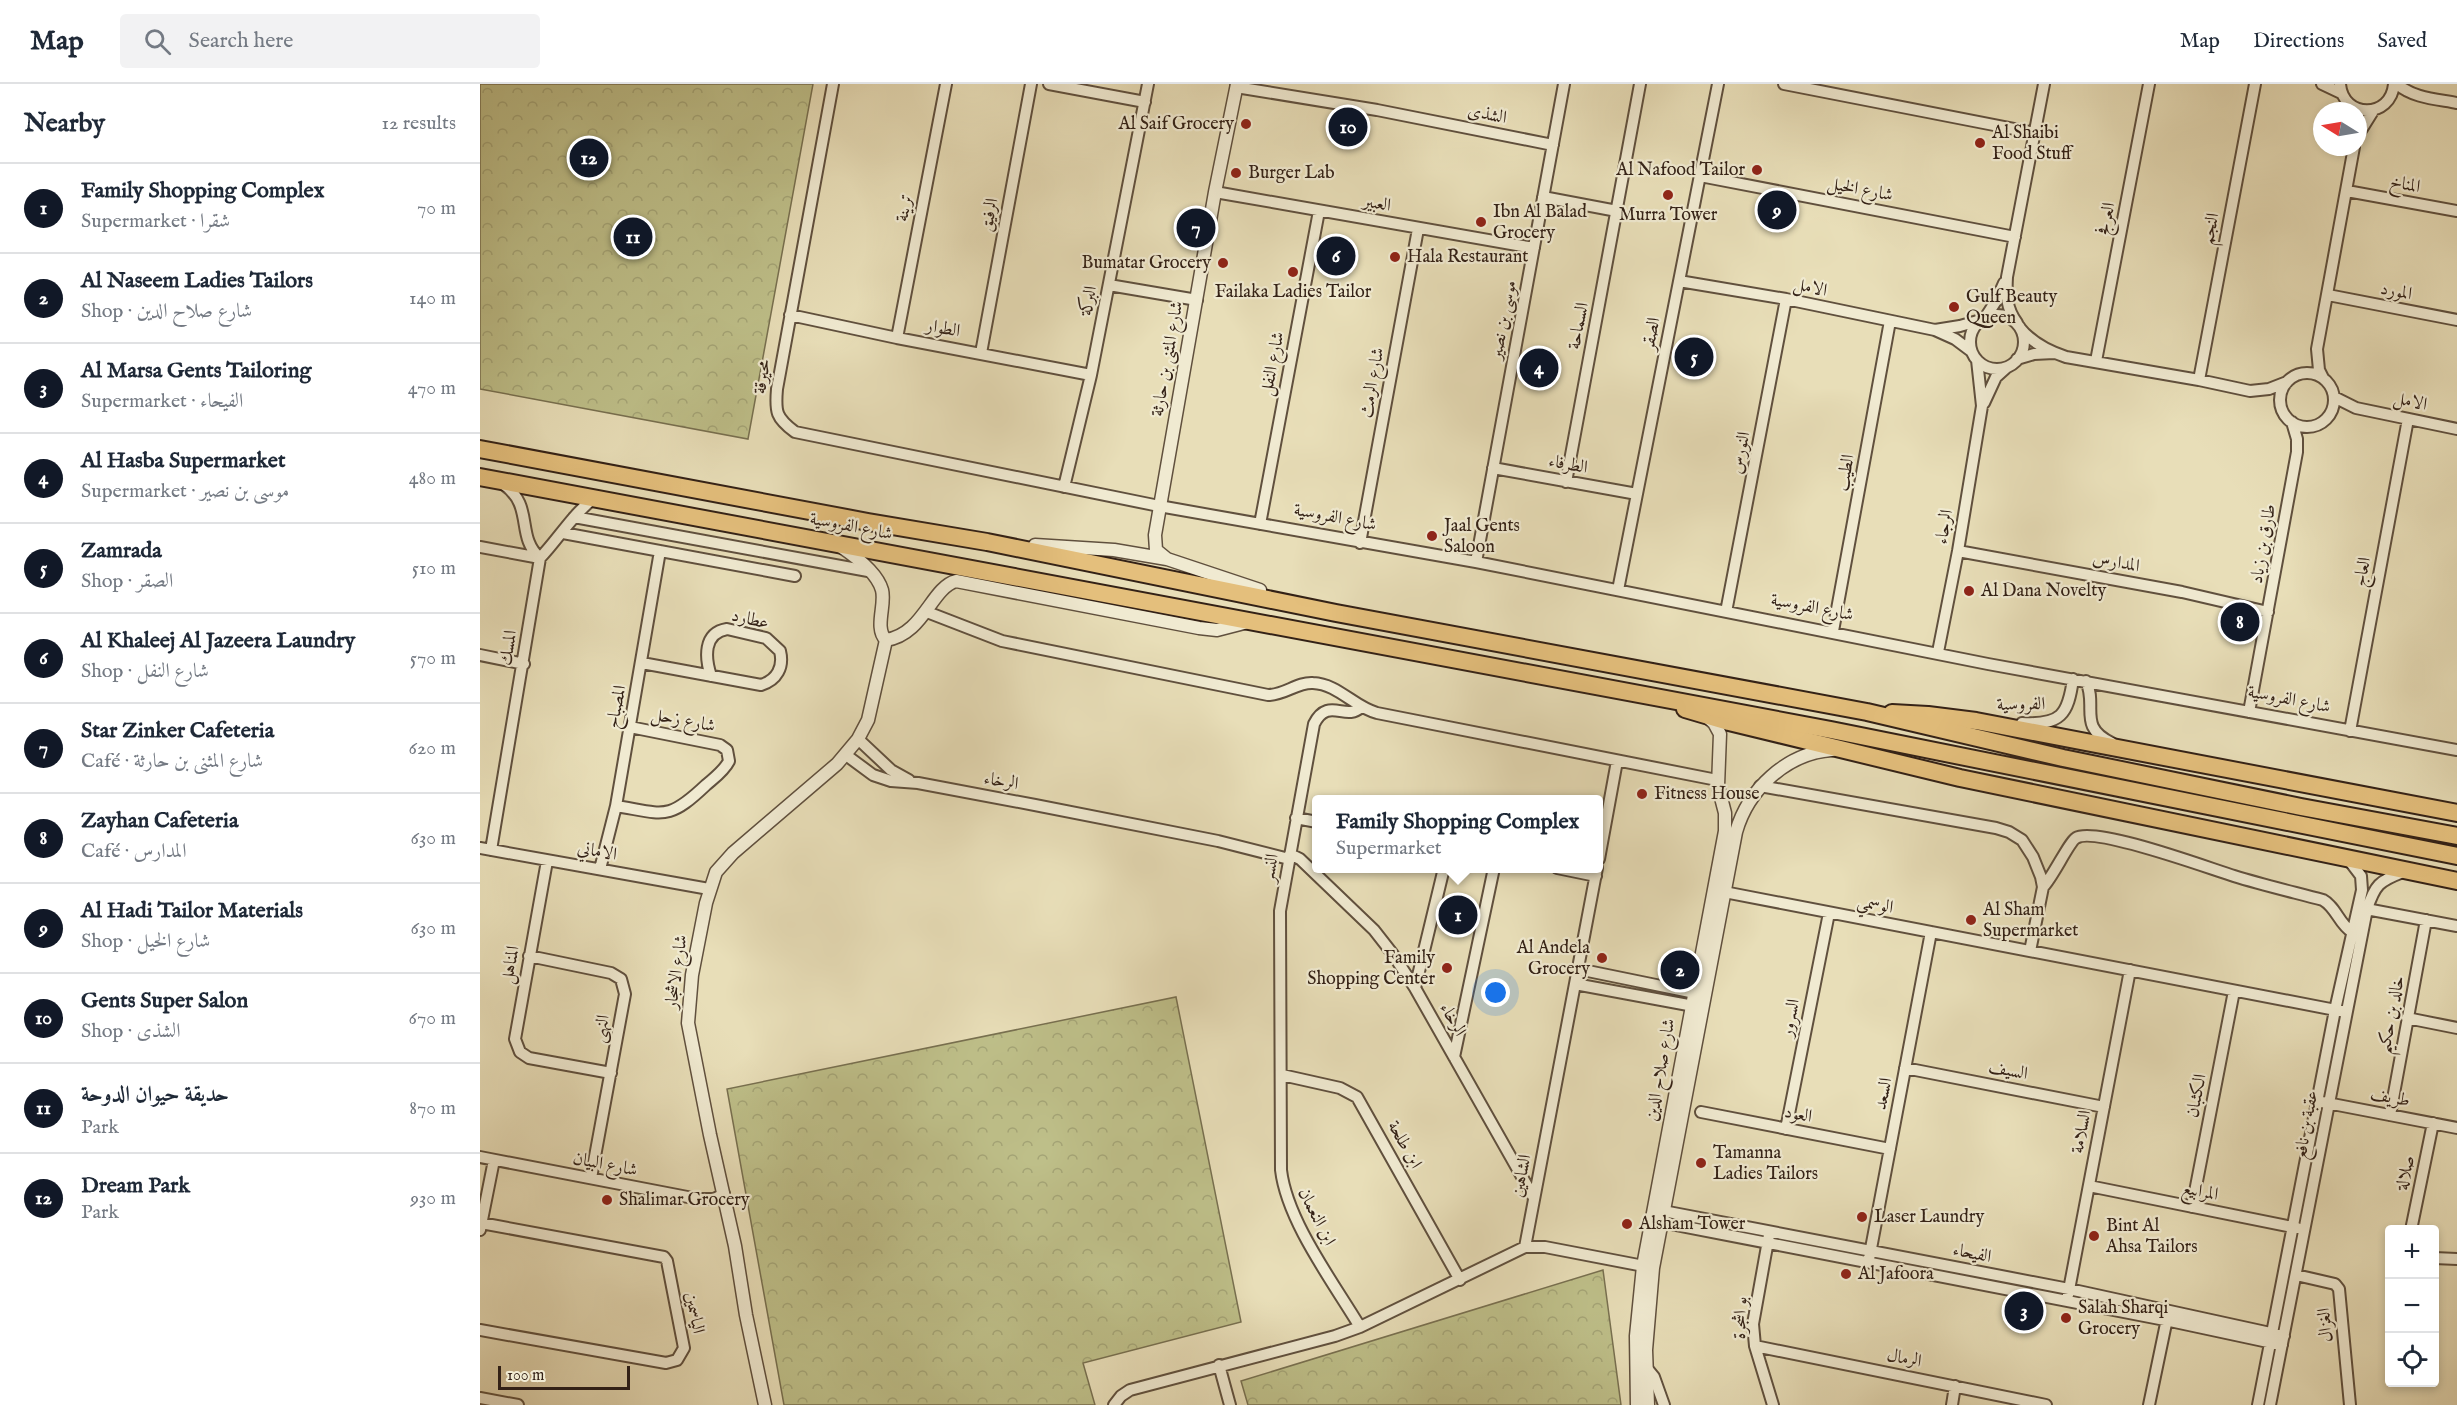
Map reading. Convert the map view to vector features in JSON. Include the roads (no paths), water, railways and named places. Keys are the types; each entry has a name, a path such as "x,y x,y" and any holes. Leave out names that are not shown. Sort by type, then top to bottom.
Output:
{"main road":[{"name":"شارع الفروسية","path":"480,449 987,542 1336,613 1867,712 2063,758 2301,807 2457,836"},
{"name":"شارع الفروسية","path":"487,478 1830,729 2457,856"},
{"name":"شارع الفروسية","path":"1635,692 1704,715 1960,778 2457,881"},
{"name":"شارع الفروسية","path":"1867,712 1928,715 1976,721 2457,813"}],"street":[{"name":"محيرقة","path":"833,84 775,409 782,423 795,432 1064,488"},
{"name":"ترينة","path":"897,338 946,84"},
{"name":"الرفيق","path":"981,353 1031,84"},
{"path":"1048,84 1144,102"},
{"name":"البركة","path":"1064,488 1091,375 1148,84"},
{"name":"موسى بن نصير","path":"1476,562 1564,84"},
{"name":"السماحة","path":"1566,482 1640,84"},
{"name":"الصقر","path":"1618,590 1718,84"},
{"path":"1784,84 2035,133"},
{"path":"2044,84 2007,277 2007,305 2009,312 2032,341 2054,353"},
{"name":"العرفج","path":"2096,361 2149,84"},
{"name":"النجم","path":"2199,380 2255,84"},
{"path":"2322,84 2341,88 2348,102"},
{"path":"2387,102 2395,84 2409,93 2457,103"},
{"name":"الشذى","path":"1237,85 1377,110 1553,146"},
{"name":"شارع المثنى بن حارثة","path":"1155,535 1215,192 1237,85"},
{"path":"2367,121 2373,111 2387,102 2421,96"},
{"path":"2367,111 2373,111"},
{"path":"2259,391 2287,382 2301,374 2307,368 2317,349 2353,156"},
{"name":"شارع الخيل","path":"1700,176 2014,237"},
{"name":"المناخ","path":"2347,191 2457,211"},
{"name":"العبير","path":"1215,192 1534,248"},
{"path":"1544,197 1617,211"},
{"name":"شارع النفل","path":"1260,524 1319,211"},
{"name":"شارع الرمث","path":"1360,543 1418,229"},
{"path":"2007,277 1996,301 1971,336 1974,355 1992,368 2013,363 2034,354 2054,353 2259,391 2280,403"},
{"name":"الامل","path":"1679,281 1786,299 1935,330 1955,339 1974,355"},
{"path":"1108,285 1197,300"},
{"name":"المورد","path":"2328,295 2457,320"},
{"name":"النورس","path":"1726,612 1786,299"},
{"name":"الطوار","path":"790,315 1091,375"},
{"path":"1983,319 1994,315 2004,315 2019,325 2024,346 2013,363"},
{"name":"الامل","path":"1935,330 1983,319"},
{"name":"الطيب","path":"1833,631 1890,321"},
{"path":"2317,349 2319,370 2329,384 2334,397 2334,406 2328,418"},
{"name":"الرجاء","path":"1974,355 1983,406"},
{"name":"الرجاء","path":"1938,652 1983,406 1996,377 2013,363"},
{"path":"2301,374 2312,373 2323,378"},
{"path":"2287,382 2282,390 2280,403 2283,412 2292,422 2302,427 2313,427 2328,418 2356,408"},
{"name":"الامل","path":"2334,397 2356,408 2457,429"},
{"name":"العاج","path":"2350,731 2408,419"},
{"name":"طارق بن زياد","path":"2249,712 2297,452 2297,439 2292,422"},
{"name":"طارق بن زياد","path":"2297,452 2306,433 2313,427"},
{"name":"الطرفاء","path":"1493,468 1637,494"},
{"path":"487,478 512,491 521,502 530,547 540,558"},
{"name":"شارع الفروسية","path":"1064,488 1360,543 1476,562 2073,679 2456,750"},
{"path":"540,558 564,533 574,517 594,498"},
{"path":"574,517 868,571"},
{"path":"564,533 795,576"},
{"path":"1128,552 1144,550 1155,535"},
{"path":"1155,535 1156,550 1167,559"},
{"name":"شارع الفروسية","path":"987,542 1128,552 1167,559 1233,583 1336,613"},
{"name":"شارع الاشجار","path":"765,1405 688,1023 692,975 709,889 716,872 733,853 846,755 868,720 886,640 881,631 882,591 868,571 852,555 834,543"},
{"path":"480,547 540,558"},
{"name":"المصباح","path":"600,869 616,806 660,551"},
{"name":"المدارس","path":"1958,551 2182,592 2268,612"},
{"name":"المسك","path":"485,849 524,664 540,558"},
{"name":"شارع الفروسية","path":"927,612 947,585 953,582 966,582 1199,628 1226,628 1250,621"},
{"path":"886,640 909,630 927,612 1002,641 1262,694 1280,694 1306,683 1320,683 1334,689 1361,707 1386,715 1718,780"},
{"name":"عطارد","path":"642,663 761,685 767,683 780,670 780,651 766,638 727,629 715,633 711,638 706,659 696,672"},
{"path":"480,655 524,664"},
{"path":"706,659 711,676"},
{"name":"الفروسية","path":"1976,721 2050,723 2064,713 2068,706 2073,679"},
{"path":"2086,681 2090,698 2089,718 2095,730 2105,740 2126,748"},
{"path":"2090,698 2107,685"},
{"name":"النسر","path":"1282,1075 1280,911 1311,734 1317,718 1326,710 1353,712 1361,707"},
{"name":"شارع صلاح الدين","path":"1637,1405 1648,1267 1718,891 1725,831 1718,780 1720,734 1714,723 1704,715"},
{"name":"شارع زحل","path":"616,806 653,813 675,811 696,795 729,761 727,750 720,745 630,727"},
{"path":"2456,750 2457,737"},
{"name":"الرخاء","path":"858,739 896,774 918,783"},
{"name":"شارع صلاح الدين","path":"1718,891 1740,819 1760,786 1779,771 1811,754 1834,750 1850,751"},
{"name":"الرخاء","path":"846,755 880,778 899,783 918,783 1218,841 1302,861 1312,871"},
{"path":"1603,837 1617,761"},
{"path":"1760,786 2009,832 2022,840 2028,848 2043,887"},
{"path":"1296,818 1312,821"},
{"path":"1725,818 1740,819"},
{"path":"2030,951 2043,887 2056,871 2072,842 2084,835 2137,845 2237,877 2323,900 2332,906 2345,927 2352,932"},
{"name":"الاماني","path":"485,849 709,889"},
{"name":"عقبة بن نافع","path":"2270,1405 2292,1227 2323,1102 2362,908 2363,882 2357,869 2348,859"},
{"name":"المناهل","path":"548,861 515,1039 520,1052 529,1058 610,1073"},
{"name":"عقبة بن نافع","path":"2349,970 2352,932 2362,908 2381,882 2407,871"},
{"name":"الرخاء","path":"1315,873 1374,930 1415,988 1534,1198"},
{"path":"1415,988 1443,873"},
{"path":"1454,1057 1493,873"},
{"name":"الشاهين","path":"1525,1247 1596,873"},
{"name":"الوسمي","path":"1718,891 2341,1011"},
{"path":"2362,908 2457,926"},
{"name":"السرور","path":"1786,1129 1829,913"},
{"name":"خالد بن حكيم","path":"2390,1115 2426,920"},
{"name":"السعد","path":"1869,1257 1932,932"},
{"name":"النهى","path":"529,956 611,973 621,979 625,994 591,1178"},
{"path":"1578,969 1697,1000"},
{"name":"السلامة","path":"2067,1301 2130,970"},
{"path":"1575,984 1697,1000"},
{"name":"الكثبان","path":"2192,1207 2234,991"},
{"path":"2407,1018 2457,1028"},
{"name":"السيف","path":"1905,1068 2104,1107"},
{"name":"ابن طلحة","path":"1282,1075 1340,1088 1357,1096 1460,1280"},
{"name":"ابن النعمان","path":"1282,1075 1281,1170 1283,1188 1297,1221 1360,1327"},
{"name":"عقبة بن نافع","path":"2258,1405 2296,1275 2305,1230 2323,1102"},
{"name":"طريف","path":"2323,1102 2457,1128"},
{"name":"العود","path":"1701,1112 1890,1149"},
{"name":"صلالة","path":"2412,1225 2433,1123"},
{"name":"شارع البيان","path":"480,1157 698,1199 714,1199 724,1194"},
{"name":"الياسمين","path":"480,1330 666,1364 677,1360 684,1348 667,1261 664,1257 481,1227 494,1160"},
{"name":"المرابيع","path":"2089,1186 2305,1230"},
{"name":"الفيحاء","path":"1658,1216 1769,1236 2067,1301 2168,1315"},
{"name":"بو اشجرة","path":"1769,1236 1753,1324 1755,1346 1773,1405"},
{"path":"1114,1405 1130,1390 1335,1336 1360,1327 1525,1247 1545,1247 1648,1267"},
{"name":"الفيحاء","path":"1869,1257 2069,1289 2168,1315 2277,1339"},
{"path":"2439,1258 2457,1259"},
{"name":"الغزال","path":"2296,1275 2335,1284 2339,1289 2350,1405"},
{"path":"2149,1405 2168,1315"},
{"name":"الرمال","path":"1755,1346 2046,1405"},
{"path":"1220,1365 1230,1405"},
{"path":"1640,1366 1654,1377 1664,1405"},
{"name":"شارع صلاح الدين","path":"1640,1366 1648,1405"},
{"path":"1952,1405 1955,1386"},
{"path":"480,1398 518,1405"}],"place":[{"name":"Al Saif Grocery","path":"1246,124"},
{"name":"Gents Super Salon","path":"1348,127"},
{"name":"Al Shaibi Food Stuff","path":"1980,143"},
{"name":"Dream Park","path":"589,158"},
{"name":"Al Nafood Tailor","path":"1757,170"},
{"name":"Burger Lab","path":"1236,173"},
{"name":"Murra Tower","path":"1668,195"},
{"name":"Al Hadi Tailor Materials","path":"1777,210"},
{"name":"Ibn Al Balad Grocery","path":"1481,222"},
{"name":"Star Zinker Cafeteria","path":"1196,228"},
{"name":"حديقة حيوان الدوحة","path":"633,237"},
{"name":"Al Khaleej Al Jazeera Laundry","path":"1336,256"},
{"name":"Hala Restaurant","path":"1395,257"},
{"name":"Bumatar Grocery","path":"1223,263"},
{"name":"Failaka Ladies Tailor","path":"1293,272"},
{"name":"Gulf Beauty Queen","path":"1954,307"},
{"name":"Zamrada","path":"1694,357"},
{"name":"Al Hasba Supermarket","path":"1539,368"},
{"name":"Jaal Gents Saloon","path":"1432,536"},
{"name":"Al Dana Novelty","path":"1969,591"},
{"name":"Zayhan Cafeteria","path":"2240,622"},
{"name":"Fitness House","path":"1642,794"},
{"name":"Family Shopping Complex","path":"1458,915"},
{"name":"Al Sham Supermarket","path":"1971,920"},
{"name":"Al Andela Grocery","path":"1602,958"},
{"name":"Family Shopping Center","path":"1447,968"},
{"name":"Al Naseem Ladies Tailors","path":"1680,970"},
{"name":"Tamanna Ladies Tailors","path":"1701,1163"},
{"name":"Shalimar Grocery","path":"607,1200"},
{"name":"Laser Laundry","path":"1862,1217"},
{"name":"Alsham Tower","path":"1627,1224"},
{"name":"Bint Al Ahsa Tailors","path":"2094,1236"},
{"name":"Al Jafoora","path":"1846,1274"},
{"name":"Al Marsa Gents Tailoring","path":"2024,1311"},
{"name":"Salah Sharqi Grocery","path":"2066,1318"}]}
